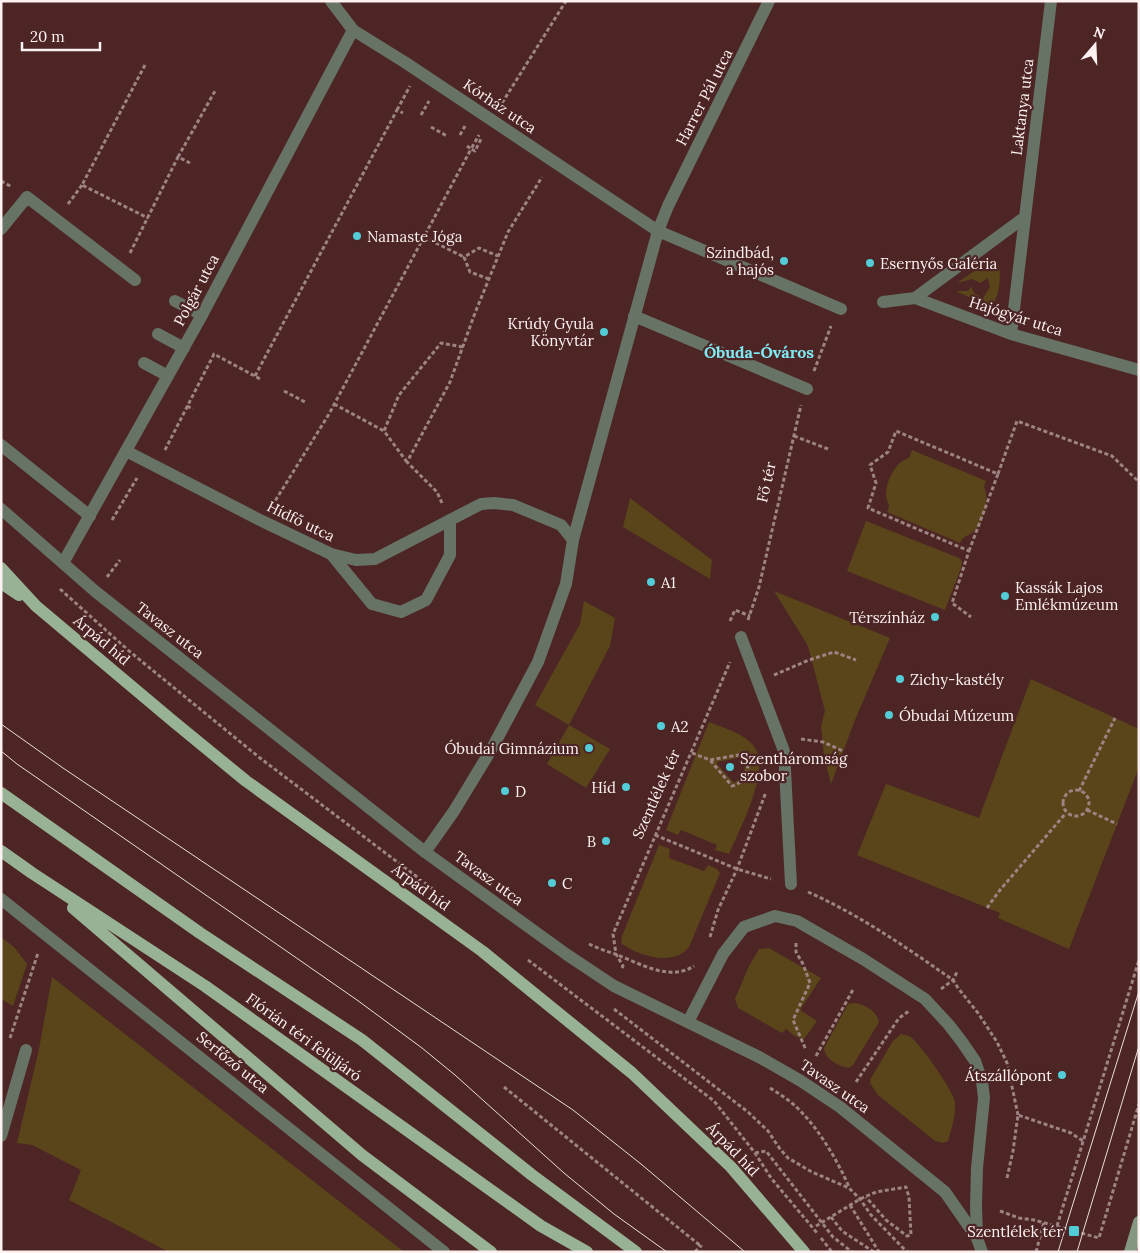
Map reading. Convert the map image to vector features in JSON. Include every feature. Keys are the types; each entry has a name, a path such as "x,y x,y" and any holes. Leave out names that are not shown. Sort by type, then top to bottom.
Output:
{"main road":[{"name":"Árpád híd","path":"1,568 36,606 246,781 482,951 632,1073 731,1167 804,1252"},
{"path":"1,583 36,606"},
{"path":"1,793 200,933 362,1040 539,1180 636,1252"},
{"name":"Flórián téri felüljáró","path":"1,851 205,986 541,1226 587,1252"},
{"path":"32,873 362,1155 491,1252"},
{"path":"1130,1252 1139,1222"}],"street":[{"name":"Kórház utca","path":"331,1 353,30 492,119 658,231"},
{"name":"Harrer Pál utca","path":"658,231 668,206 769,1"},
{"name":"Laktanya utca","path":"1011,334 1051,1"},
{"name":"Polgár utca","path":"63,563 202,315 353,30"},
{"path":"1,229 27,197 135,280"},
{"path":"915,298 1025,217"},
{"path":"425,852 450,817 491,750 538,662 566,584 573,540 658,231 841,310"},
{"name":"Hajógyár utca","path":"883,302 915,298 1011,334 1139,370"},
{"path":"175,301 202,315"},
{"path":"634,316 807,389"},
{"path":"158,334 184,348"},
{"path":"144,363 168,376"},
{"path":"1,445 90,516"},
{"name":"Hídfő utca","path":"126,450 330,554 356,560 375,559 481,504 513,505 561,525 573,540"},
{"name":"Tavasz utca","path":"1,509 96,592 425,852 566,954 614,986 776,1066 840,1107 945,1192 977,1238"},
{"path":"330,554 372,604 401,612 426,600 450,555 450,520"},
{"path":"741,637 784,751 791,884"},
{"name":"Serfőző utca","path":"1,899 444,1252"},
{"path":"688,1022 723,954 744,927 776,916 797,921 863,959 925,999 949,1025 976,1062 982,1081 984,1098 976,1196 977,1238 982,1252"},
{"path":"1,1136 26,1050"}],"path":[{"path":"467,146 475,151 492,119 566,1"},
{"path":"57,220 82,184 145,65"},
{"path":"128,258 178,157 214,91"},
{"path":"255,376 405,96"},
{"path":"421,116 425,106"},
{"path":"397,110 403,113"},
{"path":"431,127 447,136"},
{"path":"460,135 464,128"},
{"path":"262,521 334,404 479,135"},
{"path":"178,157 190,163"},
{"path":"407,462 450,382 488,279 508,232 543,176"},
{"path":"82,184 148,218"},
{"path":"424,237 464,258 470,272 488,279"},
{"path":"464,258 480,248 498,256"},
{"name":"Fő tér","path":"760,584 801,404 834,319 841,310"},
{"path":"384,431 399,394 442,343 463,347"},
{"path":"112,521 140,473 156,466 214,354 262,380"},
{"path":"284,391 305,402"},
{"path":"334,404 384,431 407,462 437,492 450,520"},
{"path":"187,406 193,409"},
{"path":"970,617 952,603 1017,421 1112,456 1139,482"},
{"path":"969,551 868,508 876,483 870,465 888,452 896,431 998,474"},
{"path":"794,436 828,449"},
{"path":"63,563 53,583 90,616 260,758 440,894"},
{"name":"Szentlélek tér","path":"623,966 616,954 613,934 741,637 760,584"},
{"path":"757,682 809,660 834,652 856,660"},
{"path":"1080,791 1115,718"},
{"path":"777,736 823,742 843,751"},
{"path":"692,753 710,760 732,786 745,778 748,768 746,755 710,760"},
{"path":"747,772 771,780"},
{"path":"708,943 718,910 737,869 767,790"},
{"path":"1071,791 1084,792 1089,804 1087,810 1083,815 1070,816 1062,805 1064,796 1071,791"},
{"path":"1087,810 1117,824"},
{"path":"987,908 1000,890 1066,813"},
{"path":"655,835 737,869 791,884"},
{"path":"26,1050 8,1046 40,946 46,934"},
{"path":"583,940 594,947 640,965 668,972 686,971 700,959"},
{"path":"796,952 804,964 810,983 793,1020 806,1050"},
{"path":"526,959 714,1101 755,1153 771,1178 832,1252"},
{"path":"1057,1226 1139,960"},
{"path":"694,966 708,984"},
{"path":"954,980 957,972"},
{"path":"614,986 609,1002 612,1008 748,1112 768,1131 788,1158 812,1172 849,1188 860,1199 871,1215 907,1252"},
{"path":"816,1056 854,988"},
{"path":"856,1082 899,1018"},
{"path":"767,1086 792,1102 809,1120 844,1176 849,1188"},
{"path":"504,1087 701,1246 695,1252"},
{"path":"1000,1211 1099,1238 1139,1104"},
{"path":"1007,1178 1018,1115 1071,1133 1083,1140"},
{"path":"755,1153 766,1151 834,1237 852,1252"},
{"path":"816,1226 860,1199 876,1192 906,1187 909,1197 911,1235 908,1236 886,1220 866,1197"},
{"path":"850,1205 879,1252"},
{"path":"831,1216 842,1231 874,1252"},
{"path":"1036,1252 1044,1222"}],"shaded area":[{"path":"992,259 996,260 998,264 1000,276 997,297 991,306 957,291 968,291 971,287 975,294 983,298 990,287 988,278 980,283 972,279 957,283"},
{"path":"912,450 986,481 984,487 986,503 981,521 975,530 963,538 960,543 887,512 889,507 886,490 890,478 896,467 909,458"},
{"path":"630,498 712,560 710,579 623,527"},
{"path":"866,521 959,558 962,561 945,610 847,571"},
{"path":"774,591 890,638 855,720 831,784 824,756 821,726 825,711 808,646"},
{"path":"584,601 615,618 610,646 569,725 535,705 580,624"},
{"path":"1031,679 1139,729 1139,767 1069,949 998,918 1000,913 857,855 886,784 979,818"},
{"path":"709,722 733,731 749,741 758,755 757,783 746,815 729,854 715,850 717,845 681,830 678,835 666,830","holes":["743,757 744,772 734,783 717,762"]},
{"path":"569,725 610,749 586,788 547,764"},
{"path":"659,845 670,849 669,858 704,871 708,865 717,869 720,873 689,947 674,957 665,958 637,952 621,943 622,936"},
{"path":"1,937 14,947 27,964 13,1006 1,999"},
{"path":"769,948 821,978 800,1010 817,1021 804,1039 795,1036 786,1029 782,1033 738,1008 735,999 749,966 759,949"},
{"path":"52,977 404,1252 169,1252 69,1200 81,1170 32,1145 17,1143 39,1049"},
{"path":"854,1003 870,1009 876,1015 879,1022 853,1065 849,1068 833,1061 827,1055 824,1048 848,1004"},
{"path":"901,1034 913,1039 934,1065 952,1093 955,1109 948,1141 943,1143 935,1141 878,1095 870,1083 871,1078 893,1041"}],"tram line":[{"path":"1,724 63,768 573,1110 641,1164 745,1252"},
{"path":"1,751 357,1000 422,1048 455,1075 564,1173 614,1214 667,1252"},
{"path":"1058,1252 1139,991"},
{"path":"1077,1252 1139,1046"}],"place":[{"name":"Namaste Jóga","path":"357,236"},
{"name":"Szindbád, a hajós","path":"784,261"},
{"name":"Esernyős Galéria","path":"870,263"},
{"name":"Krúdy Gyula Könyvtár","path":"604,332"},
{"name":"A1","path":"651,582"},
{"name":"Kassák Lajos Emlékmúzeum","path":"1005,596"},
{"name":"Térszínház","path":"935,617"},
{"name":"Zichy-kastély","path":"900,679"},
{"name":"Óbudai Múzeum","path":"889,715"},
{"name":"A2","path":"661,726"},
{"name":"Óbudai Gimnázium","path":"589,748"},
{"name":"Szentháromság szobor","path":"730,767"},
{"name":"Híd","path":"626,787"},
{"name":"D","path":"505,791"},
{"name":"B","path":"606,841"},
{"name":"C","path":"552,883"},
{"name":"Átszállópont","path":"1062,1075"},
{"name":"Szentlélek tér","path":"1074,1231"}],"district":[{"name":"Óbuda-Óváros","path":"759,352"}]}
